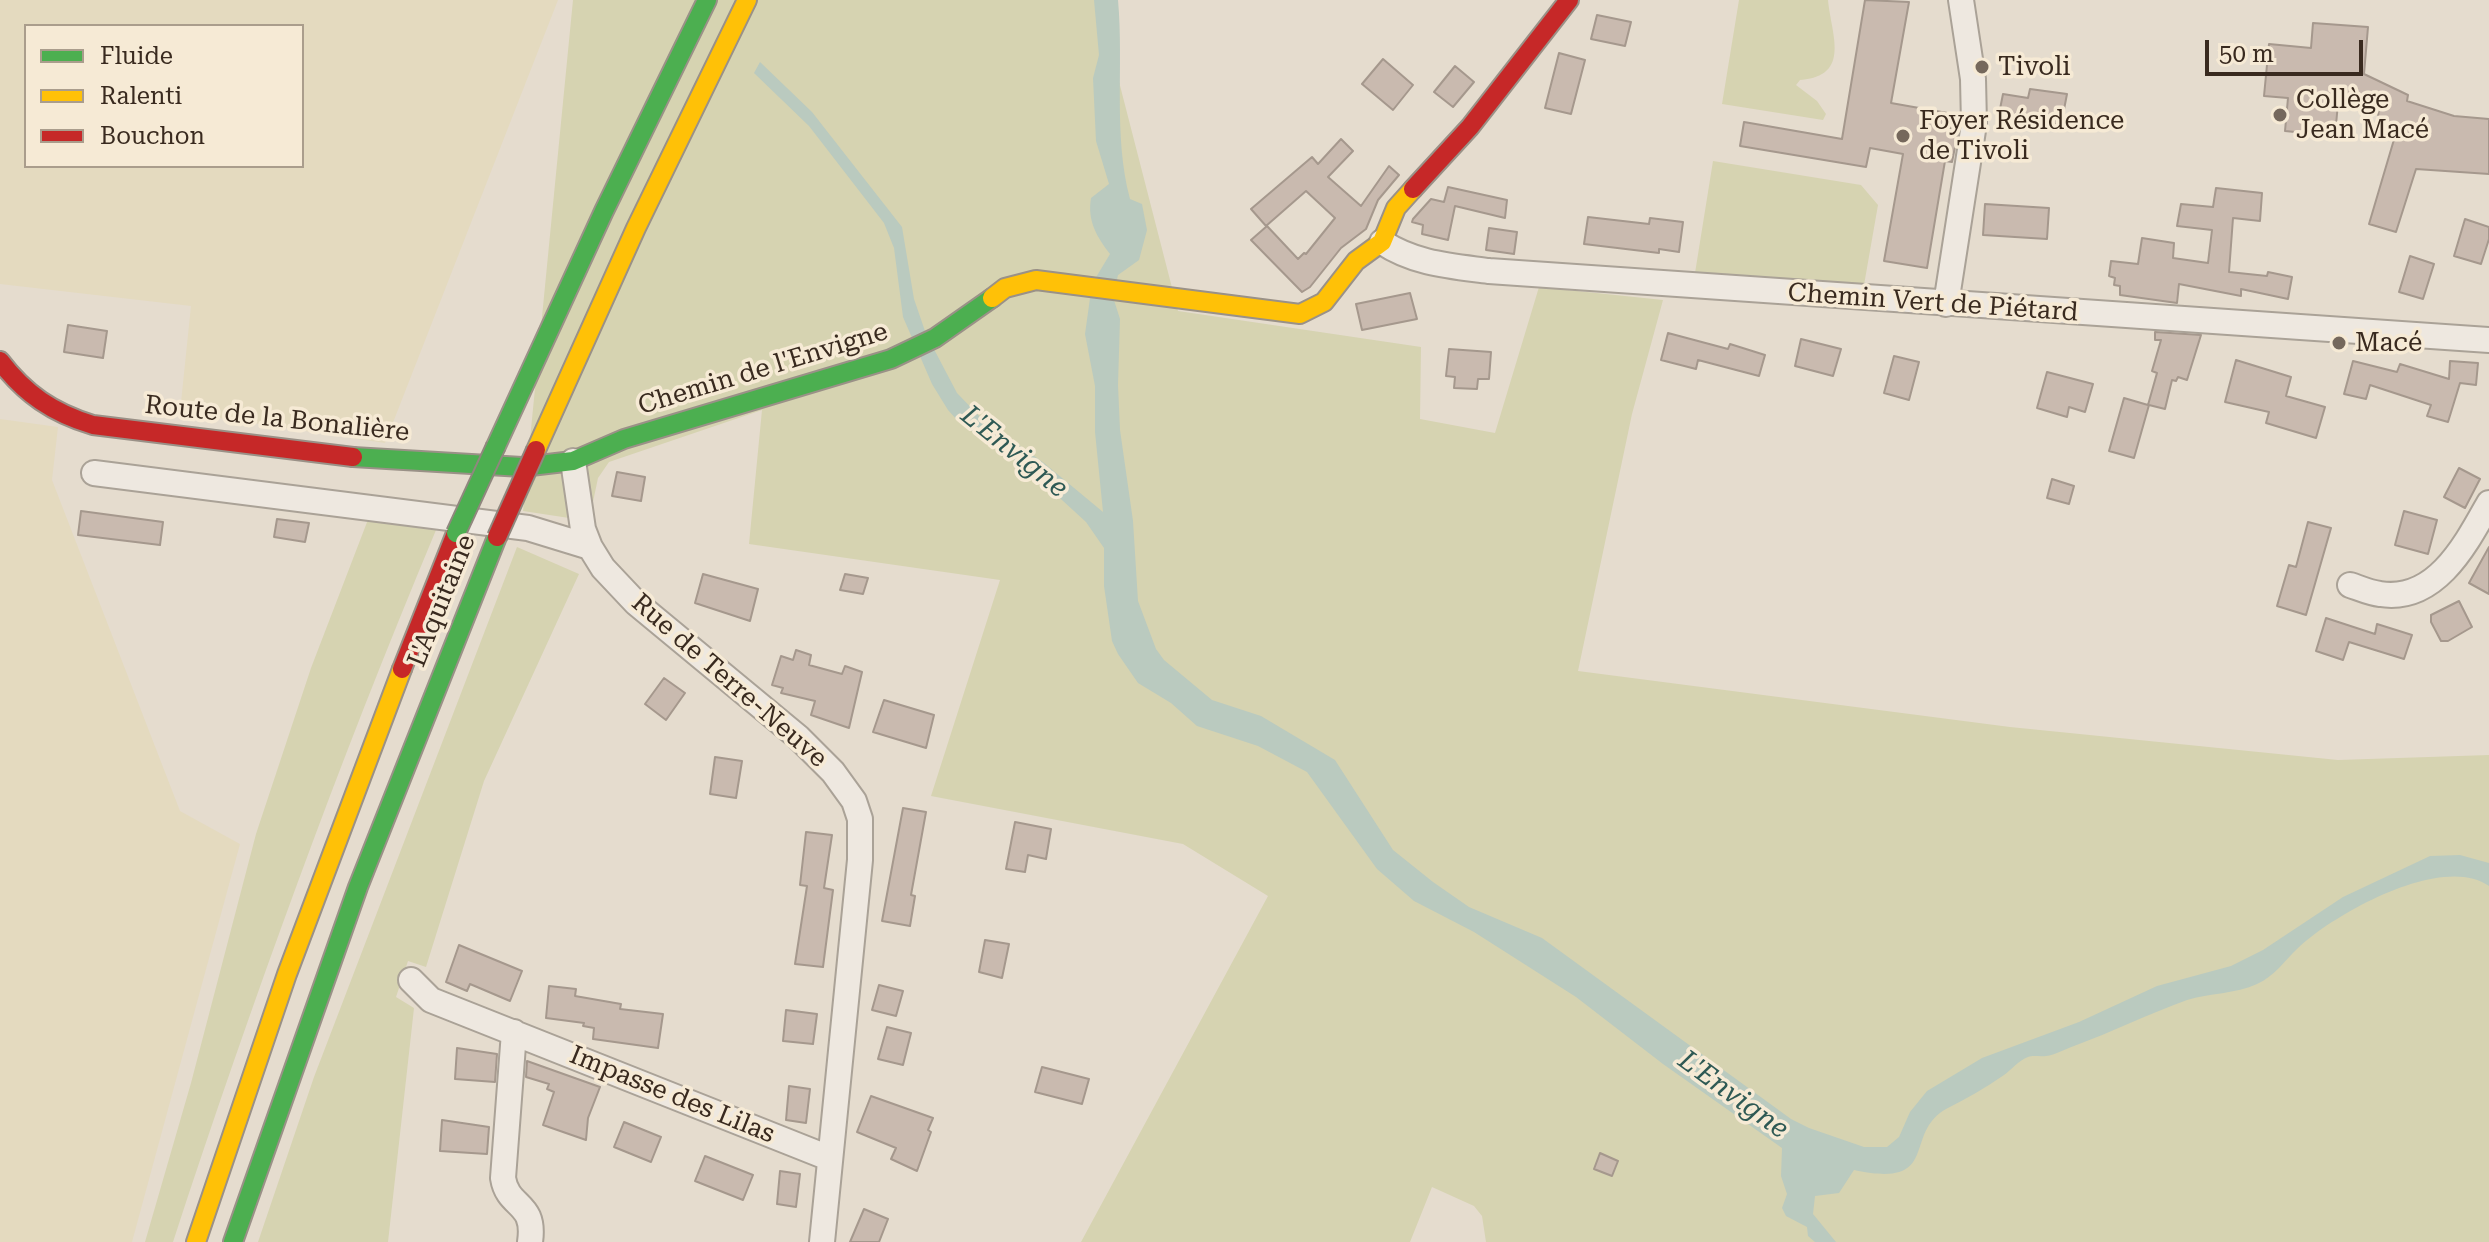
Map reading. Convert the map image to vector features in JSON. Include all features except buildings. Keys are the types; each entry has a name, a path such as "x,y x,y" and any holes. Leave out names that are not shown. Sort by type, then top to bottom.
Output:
{"main road":[{"name":"L'Aquitaine","path":"196,1242 286,973 456,533 604,211 707,0"},
{"name":"L'Aquitaine","path":"233,1242 276,1113 369,858 497,537 636,228 747,0"},
{"name":"Chemin de l'Envigne","path":"573,461 624,439 871,366 908,352 935,338 1005,288 1021,282 1036,280 1300,314 1312,310 1324,302 1356,261 1382,242 1396,208 1470,127 1569,0"},
{"name":"Route de la Bonalière","path":"0,361 17,385 41,405 69,419 93,425 339,456 522,467 573,461"}],"street":[{"path":"1946,304 1974,124 1973,79 1961,0"},
{"name":"Chemin Vert de Piétard","path":"1382,242 1415,259 1489,271 2489,340"},
{"name":"Rue de Terre-Neuve","path":"573,461 583,529 603,568 636,603 798,737 833,772 854,801 860,819 860,860 822,1242"},
{"path":"94,473 528,528 590,547"},
{"path":"2350,585 2380,594 2402,595 2426,585 2447,569 2467,543 2489,503"},
{"name":"Impasse des Lilas","path":"411,980 431,1000 829,1158"},
{"path":"514,1032 503,1178 509,1195 530,1217 530,1242"}],"shaded area":[{"path":"0,0 558,0 385,443 180,412 191,306 0,284"},
{"path":"573,0 1098,0 1178,311 1421,347 1420,419 1495,433 1539,287 1663,300 1632,414 1578,671 2010,727 2338,760 2489,755 2489,1242 1486,1242 1482,1216 1474,1206 1432,1187 1410,1242 1081,1242 1268,896 1183,844 931,796 1000,580 749,544 762,410 609,462 598,478 589,521 523,511"},
{"path":"1739,0 1828,0 1835,51 1833,62 1827,71 1800,80 1796,85 1817,101 1826,114 1823,120 1722,104"},
{"path":"1713,161 1861,185 1878,205 1864,285 1695,273"},
{"path":"0,419 58,427 52,480 180,811 240,844 132,1242 0,1242"},
{"path":"369,517 436,530 297,883 173,1242 145,1242 191,1083 256,834 311,668"},
{"path":"517,547 579,574 484,781 426,967 408,961 396,997 414,1008 388,1242 258,1242 314,1077"}],"water":[{"name":"L'Envigne","path":"1094,0 1118,0 1120,125 1125,175 1130,199 1142,204 1147,230 1139,260 1118,275 1113,297 1120,319 1120,430 1133,521 1138,601 1156,649 1164,660 1212,700 1261,716 1335,760 1393,850 1433,882 1469,907 1542,938 1791,1119 1864,1147 1887,1147 1899,1137 1910,1112 1927,1091 1982,1058 2079,1022 2157,986 2231,966 2263,950 2343,897 2430,856 2460,855 2489,863 2489,886 2469,878 2444,877 2389,892 2336,919 2257,984 2187,1000 2056,1053 2025,1058 1997,1080 1946,1109 1933,1120 1910,1166 1899,1172 1881,1174 1854,1170 1839,1193 1815,1196 1813,1214 1836,1242 1815,1242 1808,1236 1807,1227 1786,1216 1782,1208 1787,1194 1781,1176 1782,1148 1663,1064 1576,997 1474,932 1414,901 1377,869 1307,772 1258,746 1197,726 1171,703 1138,683 1112,641 1104,586 1104,548 1086,522 1062,500 1022,466 958,421 948,410 932,384 903,317 894,248 884,223 809,126 754,73 760,62 812,112 902,227 914,299 926,334 957,393 983,420 1044,463 1103,512 1095,432 1095,386 1085,334 1092,284 1110,254 1097,235 1090,214 1091,198 1109,184 1096,141 1093,78 1099,55"}],"traffic: fast":[{"path":"496,446 604,211 707,0"},
{"path":"353,457 522,467 573,461 624,439 891,359 935,338 992,298"},
{"path":"456,533 496,446"},
{"path":"233,1242 358,887 497,537"}],"traffic: slow":[{"path":"536,450 636,228 747,0"},
{"path":"992,298 1005,288 1036,280 1300,314 1324,302 1356,261 1382,242 1396,208 1413,189"},
{"path":"196,1242 287,974 402,669"}],"traffic: jam":[{"path":"1413,189 1470,127 1569,0"},
{"path":"0,361 19,383 41,401 65,415 93,425 353,457"},
{"path":"497,537 536,450"},
{"path":"402,669 456,533"}],"place":[{"name":"Tivoli","path":"1982,67"},
{"name":"Collège Jean Macé","path":"2280,115"},
{"name":"Foyer Résidence de Tivoli","path":"1903,136"},
{"name":"Macé","path":"2339,343"}]}
